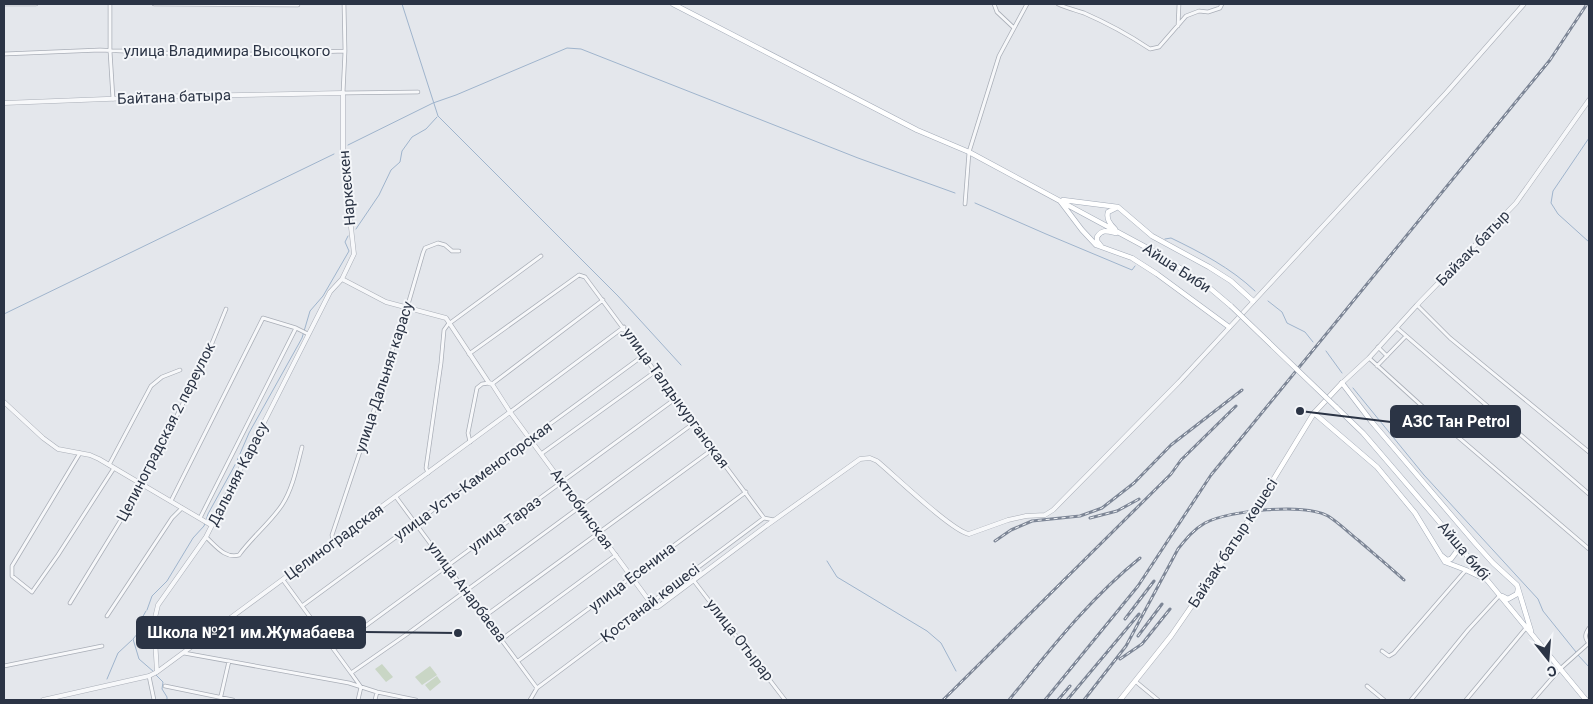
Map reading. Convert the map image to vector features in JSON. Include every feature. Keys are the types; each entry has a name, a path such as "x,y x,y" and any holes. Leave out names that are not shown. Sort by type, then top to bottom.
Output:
{"main road":[{"name":"Айша Биби","path":"673,4 917,130 970,152 1154,251 1205,284 1231,306 1336,407"},
{"path":"1059,200 1118,207 1152,236 1209,267 1231,281 1253,300"},
{"path":"1059,200 1096,245 1132,258 1229,327"},
{"path":"1118,207 1108,212 1107,216 1110,225 1120,233"},
{"path":"1102,248 1097,241 1097,237 1101,232 1120,233"},
{"path":"1342,383 1366,415 1492,563 1517,585 1533,635"},
{"name":"Байзақ батыр көшесі","path":"1120,700 1170,636 1229,552 1314,413 1342,383"},
{"name":"Айша бибі","path":"1336,407 1363,434 1436,518 1586,700"},
{"path":"1314,413 1377,467 1415,513 1445,562 1488,581"},
{"path":"1438,551 1444,558 1451,560 1457,552 1456,544"},
{"path":"1499,594 1508,599 1512,598 1518,592 1517,585"}],"street":[{"path":"4,4 36,4"},
{"path":"110,4 113,100"},
{"path":"154,4 298,4"},
{"name":"улица Владимира Высоцкого","path":"343,93 345,51 344,4"},
{"path":"994,4 998,12 1014,28"},
{"path":"965,204 970,152 999,56 1027,4"},
{"path":"1058,4 1070,10 1082,12 1128,34 1150,49 1159,47 1186,16 1199,11 1208,12 1220,8 1222,4"},
{"path":"1178,27 1179,4"},
{"path":"694,581 774,520 860,459 866,458 877,461 963,533 968,534 1026,516 1045,515 1053,510 1179,382 1446,93 1524,4"},
{"name":"улица Владимира Высоцкого","path":"4,54 100,50 187,54 345,51"},
{"path":"343,93 418,92"},
{"name":"Байтана батыра","path":"4,103 183,96 343,93"},
{"name":"Наркескен","path":"342,279 354,254 343,156 343,93"},
{"name":"Байзақ батыр","path":"1342,383 1369,358 1417,305 1516,203 1589,100"},
{"name":"улица Дальняя карасу","path":"333,543 332,535 389,365 425,248 438,243 445,245 452,252 459,251"},
{"path":"428,473 426,468 444,330 449,323 541,256"},
{"name":"улица Талдыкурганская","path":"470,354 579,275 585,276 764,518"},
{"path":"342,279 386,302 446,318 449,323"},
{"name":"Дальняя Карасу","path":"158,672 154,622 158,605 206,537 210,524 330,292 342,279"},
{"path":"470,442 468,433 477,388 482,384 491,384 603,300"},
{"path":"1417,305 1450,338 1589,452"},
{"name":"Целиноградская 2 переулок","path":"70,603 143,484 208,353 226,310"},
{"path":"171,501 263,318 308,334"},
{"name":"Актюбинская","path":"449,323 510,412 654,607 660,606 694,581"},
{"path":"510,412 624,328"},
{"path":"1397,328 1589,494"},
{"path":"202,519 297,329"},
{"path":"1377,366 1406,336"},
{"path":"1378,348 1387,356"},
{"name":"улица Усть-Каменогорская","path":"302,606 644,355"},
{"path":"1369,358 1423,407 1589,548"},
{"path":"109,465 151,386 162,377 180,370"},
{"path":"542,454 656,371"},
{"name":"улица Тараз","path":"334,649 675,398"},
{"path":"4,402 58,449 99,459 210,524"},
{"name":"Целиноградская","path":"149,676 158,672 510,412"},
{"path":"351,674 694,423"},
{"path":"206,537 227,555 233,557 240,555 248,543 281,506 288,494 302,447"},
{"path":"485,616 713,449"},
{"path":"80,453 12,566 12,576 32,592 114,468"},
{"name":"улица Есенина","path":"518,661 746,492"},
{"name":"улица Анарбаева","path":"396,496 537,688"},
{"path":"107,616 172,518 182,508"},
{"path":"764,518 774,520"},
{"name":"Қостанай көшесі","path":"537,688 764,518"},
{"name":"улица Есенина","path":"502,639 616,555"},
{"path":"1382,651 1388,656 1394,653 1466,570"},
{"path":"282,580 361,687"},
{"name":"улица Отырар","path":"694,581 786,700"},
{"path":"1411,700 1499,594"},
{"path":"1466,700 1526,628"},
{"path":"1534,700 1560,669 1589,643 1585,635 1589,628"},
{"path":"4,666 102,646"},
{"path":"183,653 361,687 393,698 416,700"},
{"path":"220,699 228,661"},
{"path":"43,700 149,676 154,700"},
{"path":"1135,681 1158,700"},
{"path":"165,686 220,699 233,700"},
{"path":"1367,686 1384,700"},
{"path":"358,700 361,687"},
{"path":"530,700 537,688"},
{"path":"376,700 377,692"}],"green space":[{"path":"382,664 393,677 386,682 375,669"},
{"path":"430,666 437,675 422,685 415,677"},
{"path":"437,676 441,682 430,691 425,685"}],"waterway":[{"path":"402,4 438,116 618,296 681,365"},
{"path":"348,145 433,103 567,48 581,49 858,158 955,193"},
{"path":"356,229 379,195 391,170 400,162 402,151 412,137 426,129 437,117"},
{"path":"1589,138 1553,191 1551,203 1558,214 1589,242"},
{"path":"4,314 334,154"},
{"path":"975,203 1132,270 1135,266"},
{"path":"147,610 152,596 167,581 193,538 204,526 208,514 236,463 249,433 302,338 310,311 323,296 349,251 345,242 348,236"},
{"path":"1165,239 1171,238 1215,261 1255,291"},
{"path":"1268,301 1282,312 1287,323 1305,332 1313,342"},
{"path":"1326,351 1342,373"},
{"path":"1353,388 1424,475 1538,599 1543,611 1576,652"},
{"path":"827,561 837,577 927,631 941,643 956,671"},
{"path":"146,611 142,618 143,627 133,639 139,659 154,672"},
{"path":"107,679 118,653 132,640"},
{"path":"1578,655 1589,667"},
{"path":"156,675 163,682 162,689 167,700"}],"railway":[{"path":"1045,700 1138,586 1211,475 1550,60 1587,4"},
{"path":"995,541 1011,530 1032,521 1080,516 1102,508 1134,483 1171,445 1242,390"},
{"path":"943,700 1171,474 1181,460 1236,406"},
{"path":"1090,518 1117,511 1139,499"},
{"path":"1084,700 1126,646 1178,549 1197,528 1216,518 1266,510 1285,509 1317,512 1328,516 1336,522 1404,580"},
{"path":"1009,700 1087,608 1140,558"},
{"path":"1125,619 1154,581"},
{"path":"1138,636 1162,604"},
{"path":"1120,659 1142,644 1170,609"},
{"path":"1067,700 1139,614"},
{"path":"1058,700 1070,686"}],"place":[{"name":"АЗС Тан Petrol","path":"1300,411"},
{"name":"Школа №21 им.Жумабаева","path":"458,633"}]}
